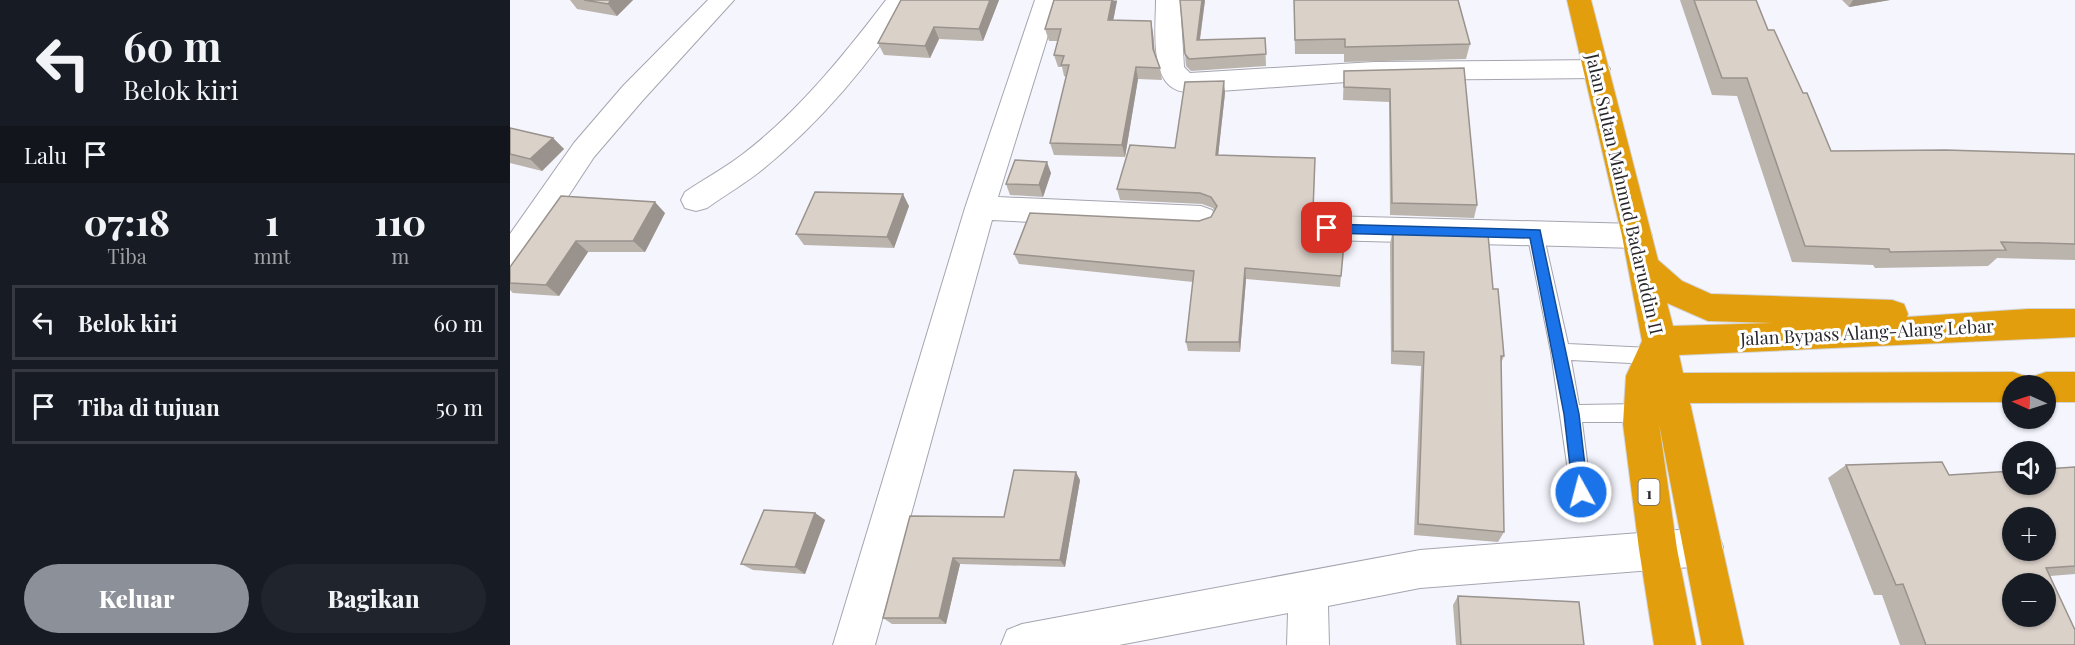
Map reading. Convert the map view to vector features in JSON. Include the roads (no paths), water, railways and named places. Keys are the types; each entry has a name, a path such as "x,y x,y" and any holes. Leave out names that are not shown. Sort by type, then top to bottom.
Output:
{"highway":[{"name":"Jalan Sultan Mahmud Badaruddin II","path":"1580,0 1640,251 1655,349 1669,388"},
{"path":"1640,251 1671,290 1708,307 1919,314 1967,328"},
{"name":"Jalan Bypass Alang-Alang Lebar","path":"1655,349 2028,323 2075,323"},
{"name":"1","path":"1655,349 1643,376 1641,413 1643,452 1676,645"},
{"path":"1669,388 2002,387"},
{"path":"2056,387 2075,387"},
{"name":"1","path":"1669,388 1723,645"}],"street":[{"path":"510,259 584,150 633,93 722,0"},
{"path":"696,200 768,148 815,102 877,30 899,0"},
{"path":"855,645 980,208 1047,0"},
{"path":"1168,0 1171,70 1177,79 1183,82 1206,83 1374,71 1597,69"},
{"path":"980,208 1201,218"},
{"path":"1327,228 1535,233 1640,251"},
{"path":"1022,645 1420,569 1704,547"},
{"path":"1308,589 1308,645"}],"lane":[{"path":"1535,233 1560,352 1581,492"},
{"path":"1560,352 1655,349"},
{"path":"1571,414 1641,413"}]}
